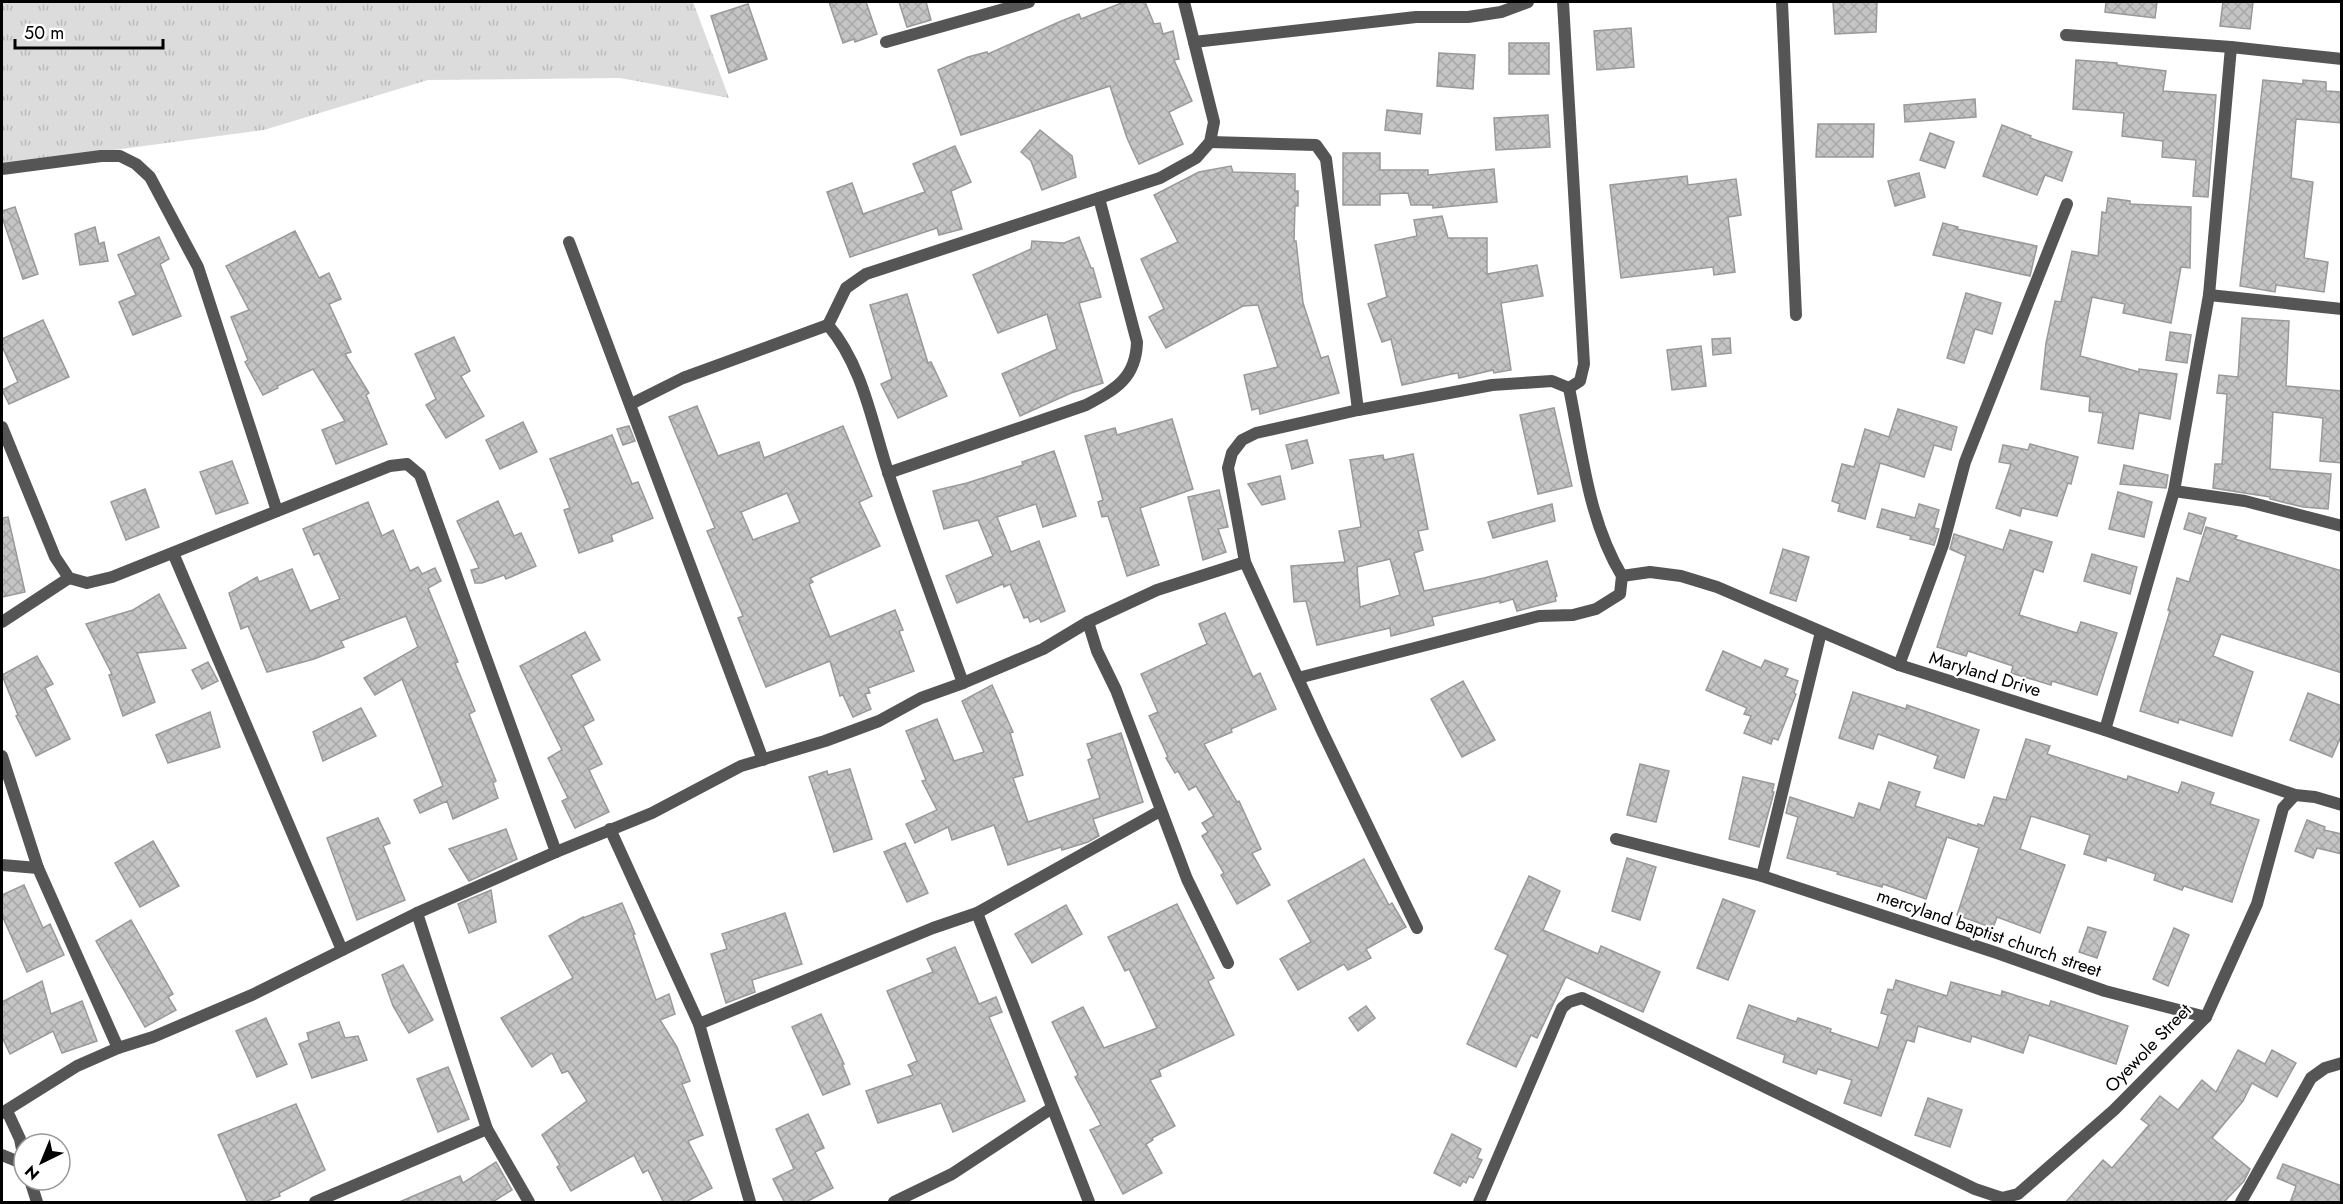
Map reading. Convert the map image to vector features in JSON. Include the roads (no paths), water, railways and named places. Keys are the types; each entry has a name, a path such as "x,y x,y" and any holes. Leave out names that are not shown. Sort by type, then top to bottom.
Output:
{"street":[{"path":"886,42 1029,2"},
{"path":"631,404 683,378 828,326 846,288 866,274 1160,178 1196,158 1210,142 1214,123 1184,2"},
{"path":"1194,42 1416,16 1467,17 1501,12 1528,2"},
{"path":"1563,2 1584,364 1580,381 1569,388"},
{"path":"1782,2 1796,315"},
{"path":"2066,35 2231,47 2342,59"},
{"path":"2105,730 2174,491 2209,295 2231,47"},
{"path":"1210,142 1316,146 1326,159 1358,410"},
{"path":"2,169 101,156 120,156 136,164 150,177 198,267 277,511"},
{"path":"888,473 1086,405 1106,394 1124,380 1137,360 1137,342 1099,198"},
{"path":"1899,665 1943,545 1965,462 2067,204"},
{"path":"568,242 631,404 763,760"},
{"path":"2209,295 2342,309"},
{"path":"828,326 842,342 863,391 888,473 963,683"},
{"path":"1417,928 1245,562 1228,468 1232,453 1242,440 1256,433 1358,410 1492,385 1552,381 1569,388"},
{"path":"1298,678 1539,616 1573,615 1596,609 1620,594 1623,576 1612,559 1595,515 1569,388"},
{"path":"2,426 55,557 69,578 87,583 104,579 390,466 407,464 420,475 556,852"},
{"path":"2174,491 2245,501 2342,526"},
{"path":"173,552 342,950"},
{"path":"16,1132 4,1112 77,1066 254,994 417,913 652,813 741,766 825,741 868,725 921,698 1043,649 1088,622 1157,590 1245,562"},
{"name":"Maryland Drive","path":"1623,576 1650,572 1681,576 1706,583 1899,665 2105,730 2295,795 2315,797 2342,806"},
{"path":"2,622 69,578"},
{"path":"1088,622 1097,651 1116,690 1187,879 1228,963"},
{"path":"1762,876 1821,632"},
{"path":"2,756 38,868 118,1048"},
{"name":"Oyewole Street","path":"1479,1203 1562,1008 1569,1002 1582,998 1975,1188 2002,1198 2018,1194 2114,1110 2206,1017 2257,904 2283,808 2295,795"},
{"path":"699,1024 933,928 977,913 1160,811"},
{"path":"610,829 699,1024 750,1203"},
{"name":"mercyland baptist church street","path":"1616,839 1762,876 1997,953 2105,992 2206,1017"},
{"path":"2,864 38,868"},
{"path":"417,913 487,1129 529,1203"},
{"path":"977,913 1089,1203"},
{"path":"2241,1203 2311,1078 2325,1068 2342,1063"},
{"path":"894,1203 952,1174 1052,1108"},
{"path":"315,1203 487,1129"}]}
